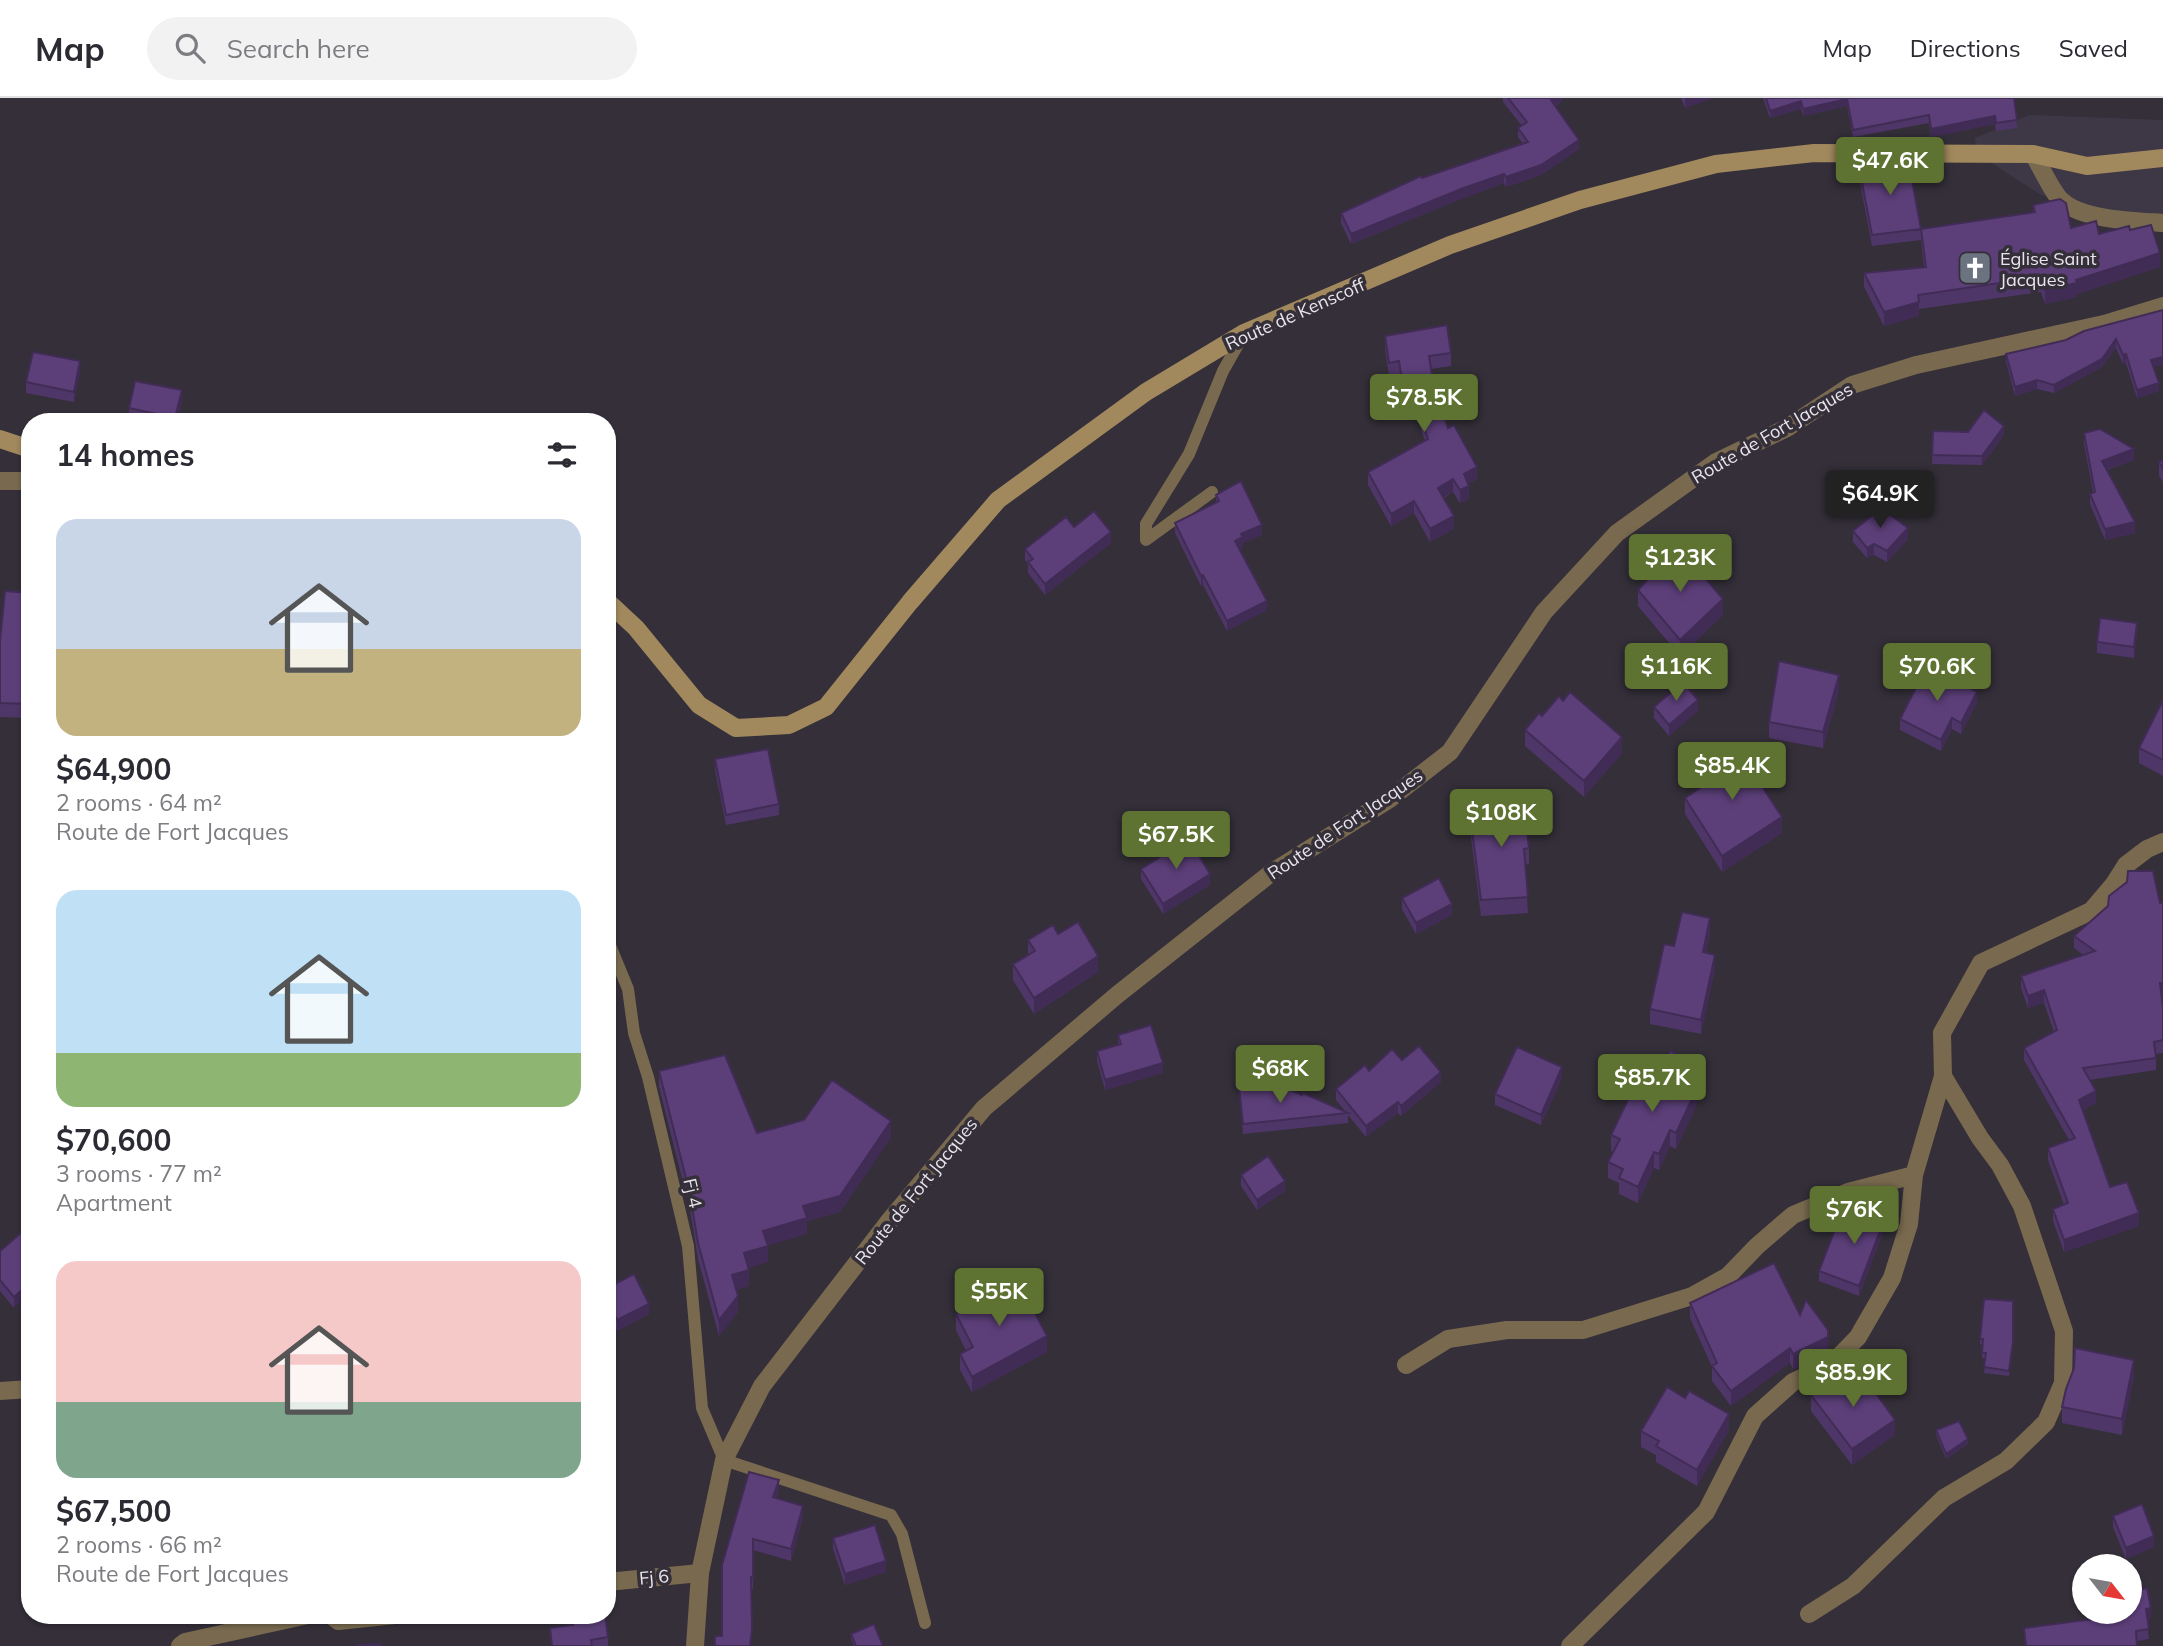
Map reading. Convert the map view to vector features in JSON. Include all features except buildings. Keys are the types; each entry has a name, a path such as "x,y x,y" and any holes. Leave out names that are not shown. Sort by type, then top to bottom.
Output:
{"main road":[{"name":"Route de Kenscoff","path":"616,609 636,628 699,705 736,728 789,725 826,708 910,602 998,500 1146,391 1244,333 1450,245 1580,200 1716,164 1814,153 2033,154 2087,166 2163,158"},
{"path":"0,439 21,446"}],"street":[{"path":"2033,154 2061,201 2086,213 2105,218 2163,223"},
{"name":"Route de Fort Jacques","path":"695,1646 700,1573 724,1460 762,1386 890,1220 984,1108 1117,995 1271,873 1391,798 1450,752 1544,612 1617,533 1716,462 1787,428 1852,384 1916,365 2104,324 2163,306"},
{"path":"0,481 21,481"},
{"path":"1570,1646 1706,1512 1755,1416 1793,1382 1832,1364 1858,1337 1892,1278 1909,1224 1914,1175 1943,1076 1941,1033 1981,963 2091,911 2126,865 2147,849 2163,842"},
{"path":"1809,1614 1853,1586 1944,1497 2006,1461 2046,1422 2063,1382 2064,1331 2022,1206 2000,1165 1980,1138 1943,1076"},
{"path":"1406,1365 1448,1339 1507,1330 1583,1330 1692,1296 1728,1276 1793,1215 1848,1192 1914,1175"},
{"path":"0,1391 21,1390"},
{"name":"Fj 6","path":"616,1581 700,1573"},
{"path":"180,1646 185,1642 266,1624"}],"lane":[{"path":"1212,492 1146,540 1146,524 1189,454 1223,371 1244,333"},
{"name":"Fj 4","path":"616,960 628,989 634,1033 648,1077 688,1246 702,1408 724,1460"},
{"path":"724,1460 891,1515 902,1534 925,1623"}],"shaded area":[{"path":"2029,115 2163,120 2163,224 2095,217 2041,195 1976,153 1975,138"}],"place":[{"name":"Église Saint Jacques","path":"1975,268"}]}
